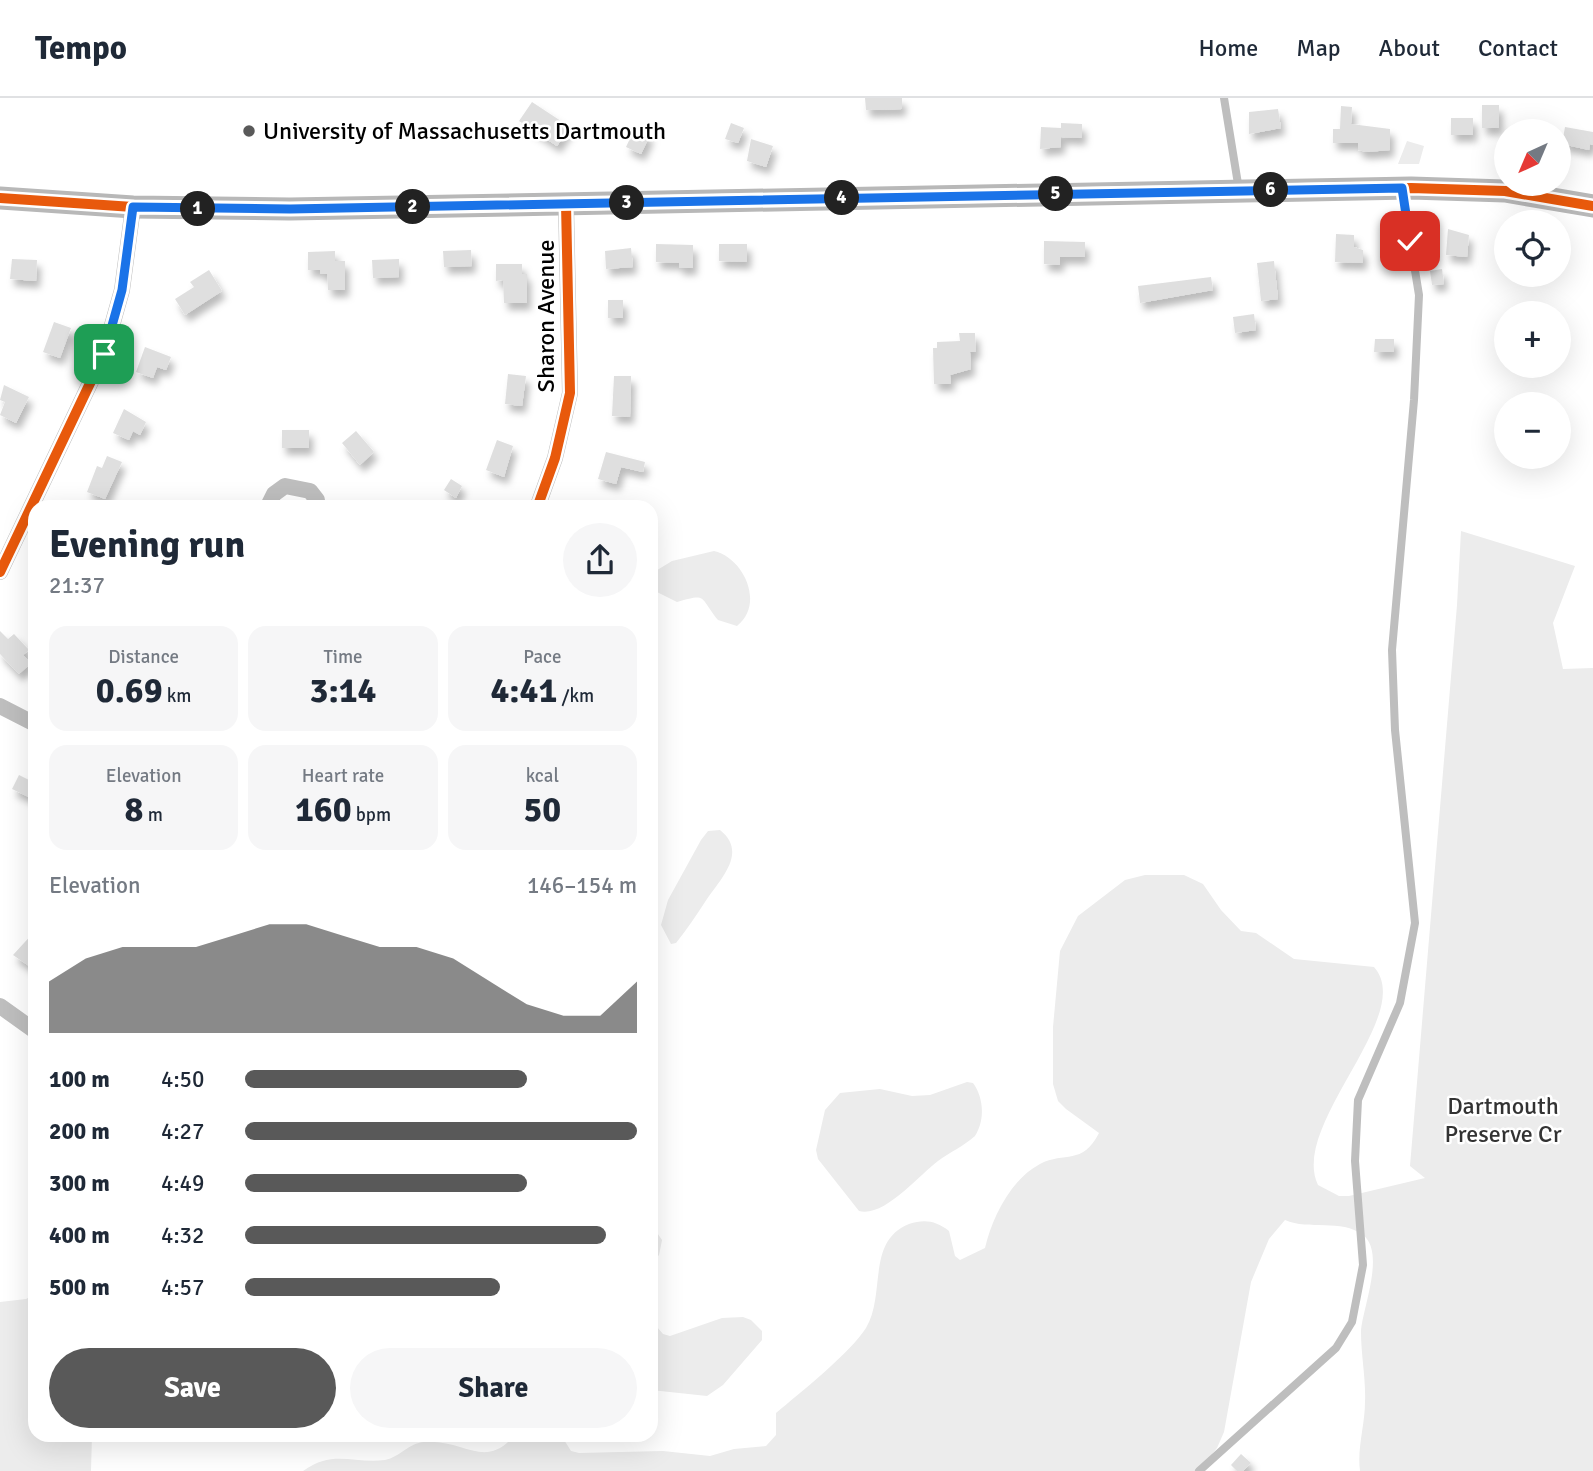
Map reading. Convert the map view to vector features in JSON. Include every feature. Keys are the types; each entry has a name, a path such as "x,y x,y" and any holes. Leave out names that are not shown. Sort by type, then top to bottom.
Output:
{"main road":[{"path":"0,198 133,207 290,209 1402,188 1505,191 1593,206"}],"street":[{"name":"Sharon Avenue","path":"540,500 555,458 570,393 566,204"},
{"path":"34,500 104,354 122,290 133,207"},
{"path":"271,500 274,494 285,486 310,491 314,500"},
{"path":"0,572 28,513"},
{"path":"0,706 28,720"},
{"path":"0,1006 28,1026"}],"lane":[{"path":"1224,98 1239,190"},
{"path":"1199,1471 1336,1349 1352,1322 1363,1265 1355,1160 1359,1100 1400,1003 1415,923 1395,730 1392,650 1414,400 1419,295 1402,188"}],"green space":[{"path":"1407,141 1424,146 1419,164 1398,164"},
{"name":"Dartmouth Preserve Cr","path":"1461,531 1575,566 1553,623 1563,669 1593,668 1593,1471 1360,1471 1365,1411 1361,1332 1373,1268 1370,1243 1363,1235 1345,1227 1304,1225 1285,1220 1269,1239 1251,1282 1224,1432 1217,1448 1198,1471 303,1471 314,1464 334,1459 385,1460 424,1442 439,1442 484,1452 494,1451 508,1442 565,1442 571,1451 579,1453 663,1451 710,1456 734,1449 766,1446 776,1435 776,1413 837,1361 866,1328 872,1315 882,1256 887,1243 896,1232 909,1224 920,1222 940,1225 949,1231 955,1256 960,1260 985,1248 992,1224 1004,1200 1020,1179 1040,1164 1079,1154 1093,1143 1099,1133 1058,1101 1053,1084 1053,1027 1060,951 1078,916 1125,880 1145,875 1184,875 1203,884 1221,910 1241,931 1256,933 1294,959 1374,967 1383,988 1379,1013 1368,1041 1334,1102 1321,1132 1314,1160 1318,1185 1339,1196 1349,1196 1425,1178 1410,1166"},
{"path":"714,551 725,555 742,572 747,583 750,594 745,617 737,626 718,620 702,599 677,602 658,592 658,570 672,561"},
{"path":"720,830 732,848 729,866 684,933 676,943 671,944 661,925 668,900 701,840 708,831"},
{"path":"967,1082 973,1083 981,1102 982,1116 975,1136 938,1161 890,1202 869,1211 859,1211 818,1159 816,1150 825,1110 840,1093 880,1089 912,1096 930,1095"},
{"path":"658,1234 662,1240 658,1256"},
{"path":"28,1298 28,1442 92,1442 91,1471 0,1471 0,1302"},
{"path":"743,1317 751,1320 762,1331 762,1340 723,1385 707,1396 658,1391 658,1328 663,1334 670,1336 722,1318"}],"building":[{"path":"865,98 902,98 902,109 866,110"},
{"path":"532,102 570,127 557,146 519,121"},
{"path":"1482,105 1499,105 1499,119 1494,119 1494,128 1482,128"},
{"path":"1341,106 1352,107 1351,124 1390,129 1390,150 1367,152 1358,150 1358,143 1333,143 1333,129 1340,129"},
{"path":"1278,109 1281,128 1249,134 1249,112"},
{"path":"1451,118 1473,118 1473,135 1451,135"},
{"path":"731,123 744,128 738,143 725,139"},
{"path":"1061,123 1082,124 1082,138 1061,137 1061,147 1040,149 1041,127 1061,128"},
{"path":"635,128 650,135 641,154 626,147"},
{"path":"1572,128 1593,132 1593,145 1590,144 1589,150 1572,146"},
{"path":"751,139 773,146 766,167 747,161"},
{"path":"1448,229 1469,235 1467,257 1446,255"},
{"path":"1336,234 1354,235 1354,247 1363,250 1363,263 1335,262"},
{"path":"1044,241 1085,242 1085,257 1060,257 1060,265 1044,264"},
{"path":"656,244 693,245 693,268 679,268 679,263 656,262"},
{"path":"719,244 747,244 747,262 719,261"},
{"path":"631,248 633,267 606,269 605,251"},
{"path":"471,250 472,266 444,267 443,251"},
{"path":"335,251 335,261 345,261 345,290 328,290 327,274 320,274 320,270 308,270 308,252"},
{"path":"12,259 37,260 36,281 10,279"},
{"path":"399,259 399,277 373,278 372,260"},
{"path":"1274,261 1278,299 1261,301 1257,263"},
{"path":"496,264 522,264 522,274 527,274 527,303 504,303 503,280 496,281"},
{"path":"1442,269 1444,284 1432,285 1430,271"},
{"path":"209,270 222,291 185,315 175,299 194,287 190,282"},
{"path":"1211,277 1213,290 1140,303 1138,286"},
{"path":"608,300 623,300 623,318 608,318"},
{"path":"1254,314 1256,330 1235,333 1233,317"},
{"path":"54,322 71,328 60,358 43,352"},
{"path":"959,333 975,333 976,352 970,352 971,369 950,375 951,384 934,384 933,348 937,348 937,342 960,341"},
{"path":"1375,339 1394,339 1394,352 1374,352"},
{"path":"145,347 171,357 166,370 157,367 153,378 136,372"},
{"path":"508,374 526,376 522,406 505,404"},
{"path":"614,376 631,376 630,417 612,416"},
{"path":"4,385 29,397 16,423 0,415 5,402 0,400"},
{"path":"124,409 146,422 140,435 133,431 129,440 113,433"},
{"path":"282,430 309,430 309,448 282,448"},
{"path":"356,431 374,452 360,465 342,443"},
{"path":"497,440 513,446 504,477 486,470"},
{"path":"606,452 645,462 643,472 621,467 616,484 598,479"},
{"path":"107,456 122,462 105,499 87,492 97,466 102,468"},
{"path":"451,479 462,486 456,498 444,490"},
{"path":"0,631 8,639 14,634 28,649 23,655 28,660 28,666 19,674 0,654"},
{"path":"19,775 28,780 28,797 12,789"},
{"path":"28,939 28,965 13,955"},
{"path":"1241,1454 1251,1463 1243,1471 1237,1471 1231,1465"}],"cycle path":[{"path":"0,198 133,207 290,209 1411,188 1505,191 1593,206"},
{"path":"540,500 555,458 570,393 566,204"},
{"path":"34,500 104,354 122,290 133,207"},
{"path":"0,572 28,513"}],"place":[{"name":"University of Massachusetts Dartmouth","path":"249,131"}],"route":[{"path":"104,354 122,290 133,207 393,208 1402,188 1410,241"}]}
